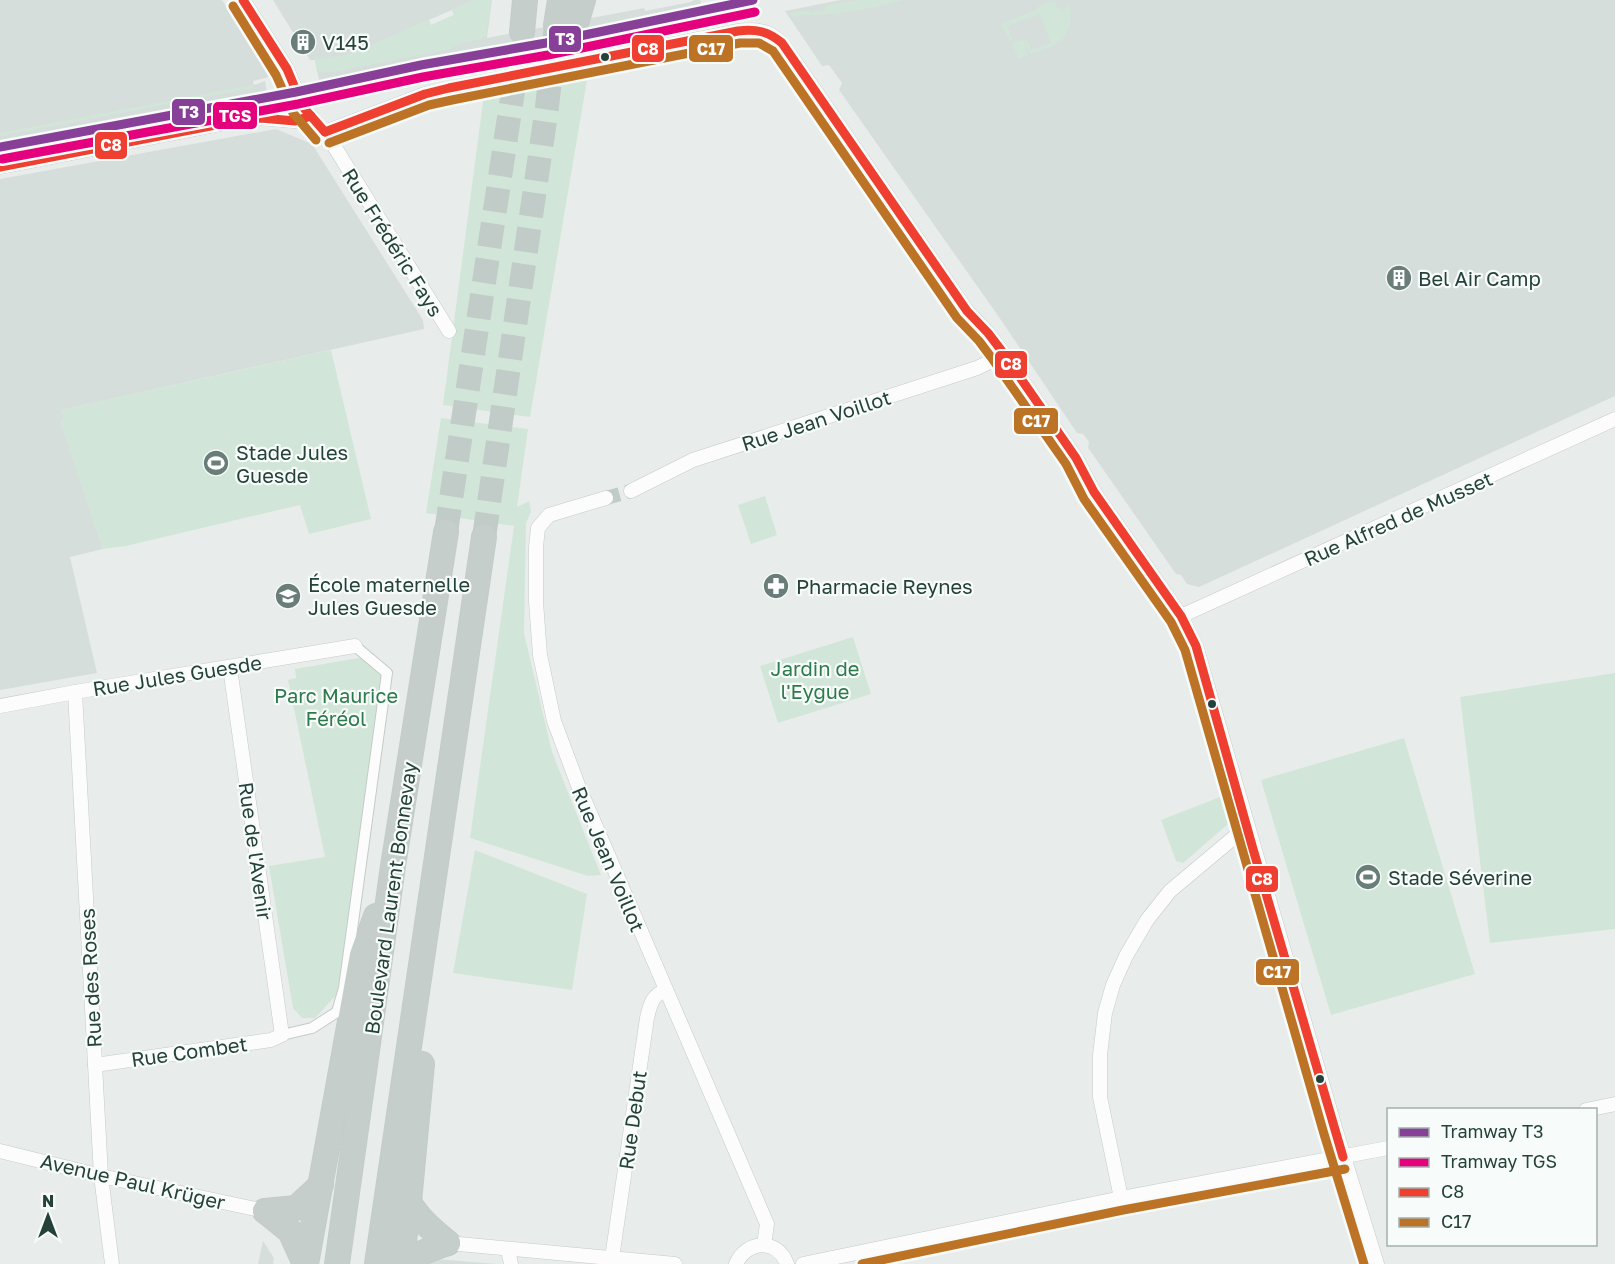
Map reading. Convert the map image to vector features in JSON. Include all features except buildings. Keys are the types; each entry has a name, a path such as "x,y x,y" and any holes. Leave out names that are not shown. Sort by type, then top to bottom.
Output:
{"highway":[{"path":"522,32 525,0"},
{"path":"560,0 572,15"},
{"name":"Boulevard Laurent Bonnevay","path":"337,1264 393,866 446,532"},
{"name":"Boulevard Laurent Bonnevay","path":"377,1264 484,537"},
{"path":"305,1264 362,955 393,866"},
{"path":"402,1264 429,992 423,945"},
{"path":"265,1211 296,1208 321,1185"},
{"path":"409,1202 430,1229 448,1243"},
{"path":"265,1211 290,1231 305,1264"},
{"path":"402,1264 414,1256 448,1243"}],"street":[{"name":"Rue Frédéric Fays","path":"243,0 287,69 303,107 326,132 449,332"},
{"path":"326,132 425,94 738,31 761,31 772,34 782,43 967,311 988,333 1076,458 1094,492 1181,616 1196,646 1247,829 1377,1264"},
{"path":"0,167 242,120 261,118 295,121 311,116"},
{"name":"Rue Jean Voillot","path":"631,491 693,460 977,368 1004,355"},
{"name":"Rue Alfred de Musset","path":"1181,616 1615,419"},
{"name":"Rue Jean Voillot","path":"606,498 549,516 538,528 536,602 540,655 554,721 578,785 767,1224 764,1245"},
{"path":"282,1035 312,1028 337,1012 344,988 387,673 355,646"},
{"name":"Rue Jules Guesde","path":"0,706 355,646"},
{"name":"Rue de l'Avenir","path":"230,668 282,1035"},
{"name":"Rue des Roses","path":"75,692 101,1176 112,1264"},
{"path":"1121,1198 1100,1096 1100,1055 1105,1013 1113,986 1126,956 1147,920 1170,891 1247,829"},
{"name":"Rue Debut","path":"612,1258 647,1018 654,996 666,990"},
{"name":"Rue Combet","path":"95,1065 271,1040 282,1035"},
{"path":"1596,1108 1615,1104"},
{"path":"803,1264 1121,1198 1387,1148"},
{"name":"Avenue Paul Krüger","path":"0,1151 101,1176 265,1211"},
{"path":"448,1243 675,1264"},
{"path":"736,1264 741,1254 748,1249 764,1245 780,1252 787,1264"},
{"path":"508,1249 511,1264"}],"shaded area":[{"path":"0,0 222,0 269,77 253,81 254,85 265,81 269,104 0,156"},
{"path":"273,0 492,0 487,38 644,8 645,11 694,0 700,0 705,18 701,21 593,42 593,38 484,58 483,63 322,95 315,60 310,60","holes":["452,10 454,15 431,25 429,20"]},
{"path":"840,0 1615,0 1615,396 1199,587 1187,584 1181,575 1176,574 1088,448 1089,442 1083,434 1077,433 1001,320 839,90 842,83 829,65 822,66 785,11"},
{"path":"276,129 312,144 423,320 424,329 62,410 64,421 61,422 103,549 70,557 97,673 0,690 0,179"},
{"path":"263,1241 274,1258 273,1264 258,1264"},
{"path":"414,1257 496,1264 413,1264"}],"green space":[{"path":"473,0 492,0 486,37 483,36 482,39 461,43 450,49 333,72 317,72 315,59 350,54 428,20 431,25 454,15 452,10"},
{"path":"858,0 906,0 830,14 792,17 790,13 825,10 826,6"},
{"path":"1050,2 1057,2 1055,7 1065,10 1067,4 1070,10 1068,30 1061,41 1030,54 1024,40 1026,39 1031,50 1051,43 1040,14 1007,26 1012,40 1010,41 1001,24"},
{"path":"1023,40 1028,55 1019,58 1012,44"},
{"path":"588,74 530,417 443,405 484,94"},
{"path":"253,85 253,88 0,136 0,133"},
{"name":"Stade Jules Guesde","path":"331,350 371,519 309,534 300,505 126,546 103,549 60,421 64,421 61,410"},
{"path":"441,418 528,429 517,507 529,501 531,512 526,523 524,633 552,752 601,875 588,876 470,838 514,526 426,513"},
{"path":"765,496 777,535 751,544 738,505"},
{"name":"Jardin de l'Eygue","path":"853,637 871,694 778,723 760,666"},
{"name":"Parc Maurice Féréol","path":"364,657 383,673 338,993 315,1018 302,1018 293,1008 269,866 325,857 288,680 296,678 295,669"},
{"path":"1615,673 1615,929 1490,943 1460,697"},
{"name":"Stade Séverine","path":"1404,738 1475,974 1331,1015 1261,780"},
{"path":"1220,797 1228,824 1183,863 1176,861 1161,820"},
{"path":"475,850 587,894 572,990 453,973"}],"tunnel":[{"path":"484,537 547,107 556,25"},
{"path":"446,532 522,32"},
{"path":"606,498 631,491"}],"tram line":[{"name":"T3","path":"0,147 296,92 753,0"},
{"name":"TGS","path":"2,159 298,104 755,12"}],"transit line":[{"name":"C8","path":"243,0 287,69 303,107 325,132"},
{"name":"C17","path":"233,6 276,75 293,113 316,140"},
{"name":"C8","path":"325,132 425,94 449,88 738,31 762,32 782,43 967,311 1001,350 1076,458 1094,492 1181,616 1196,646 1343,1157"},
{"name":"C17","path":"329,143 429,105 452,100 740,43 759,43 773,51 957,318 991,357 1066,464 1084,499 1171,622 1185,650 1324,1134 1364,1264"},
{"name":"C8","path":"0,167 241,120 261,118 295,121 311,116"},
{"name":"C17","path":"862,1264 1123,1210 1345,1169"}],"place":[{"name":"V145","path":"303,42"},
{"name":"Bel Air Camp","path":"1399,278"},
{"name":"Stade Jules Guesde","path":"216,463"},
{"name":"Pharmacie Reynes","path":"776,586"},
{"name":"École maternelle Jules Guesde","path":"288,596"},
{"name":"Stade Séverine","path":"1368,877"}]}
